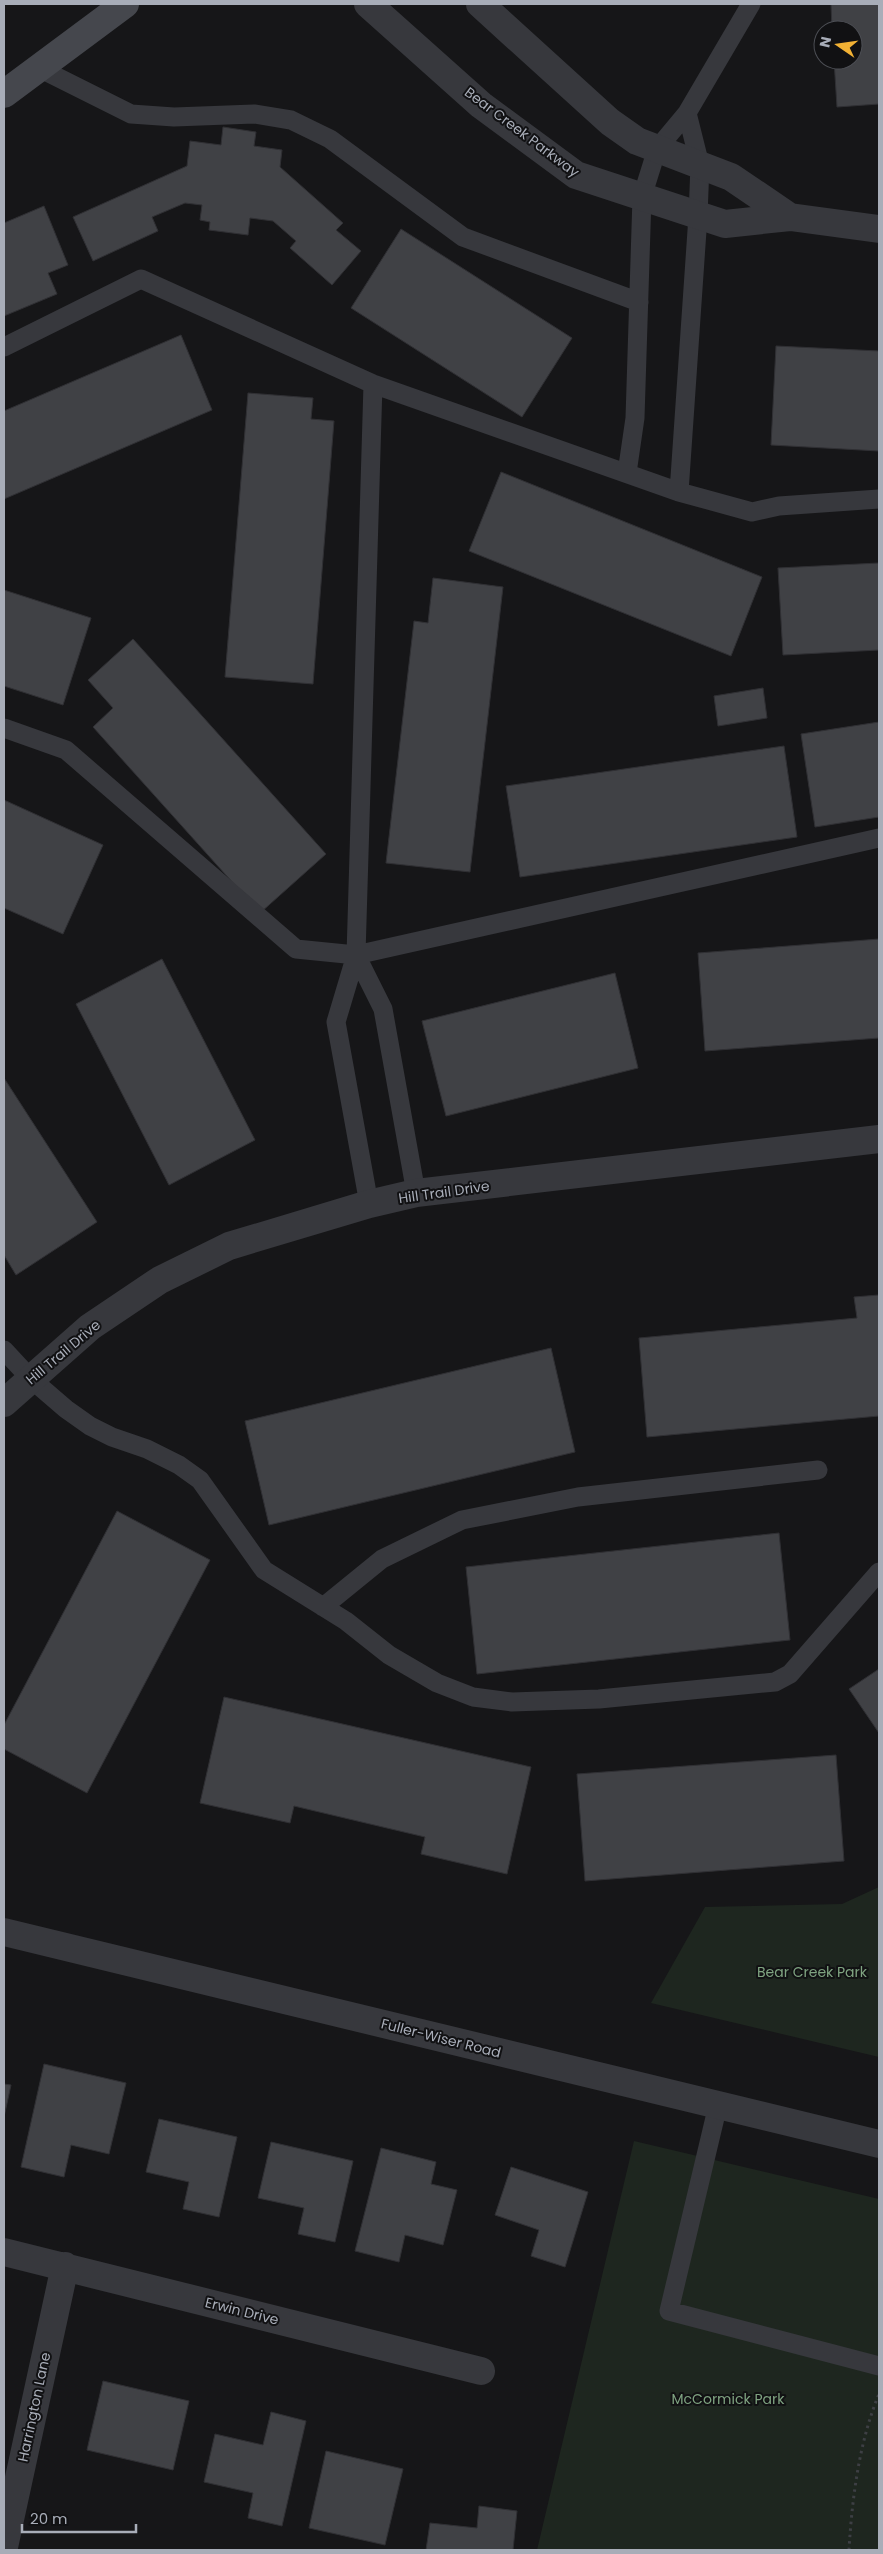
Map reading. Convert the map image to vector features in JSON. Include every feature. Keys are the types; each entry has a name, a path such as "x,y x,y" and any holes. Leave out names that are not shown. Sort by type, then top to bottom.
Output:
{"main road":[{"path":"4,94 125,4"}],"street":[{"name":"Bear Creek Parkway","path":"368,4 481,106 576,175 725,224 790,217 879,229"},
{"name":"Bear Creek Parkway","path":"480,4 610,122 637,142 731,177 790,217"},
{"name":"Hill Trail Drive","path":"4,1403 30,1378 90,1327 160,1280 229,1246 369,1204 416,1193 879,1139"},
{"name":"Fuller-Wiser Road","path":"4,1932 879,2144"},
{"name":"Erwin Drive","path":"4,2252 481,2371"},
{"name":"Harrington Lane","path":"4,2547 65,2266"}],"lane":[{"path":"627,473 635,418 642,197 657,149 687,113 752,4"},
{"path":"39,68 131,114 174,116 254,114 291,120 330,139 463,237 639,302"},
{"path":"679,492 700,165 687,113"},
{"path":"4,347 141,279 373,384 679,492 752,512 779,506 879,500"},
{"path":"369,1204 336,1022 356,956 373,384"},
{"path":"4,728 66,750 296,949 356,956 879,838"},
{"path":"356,956 383,1009 416,1193"},
{"path":"4,1350 30,1378 66,1409 90,1426 112,1437 147,1449 179,1465 200,1480 264,1570 346,1621 389,1655 437,1683 474,1697 512,1702 598,1699 702,1691 775,1682 790,1674 879,1572"},
{"path":"323,1607 382,1559 462,1520 578,1497 818,1470"},
{"path":"718,2105 669,2311 879,2366"}],"path":[{"path":"849,2550 853,2500 872,2412 879,2394"}],"green space":[{"name":"Bear Creek Park","path":"879,1887 879,2057 651,2003 705,1907 842,1904"},
{"name":"McCormick Park","path":"634,2141 879,2199 879,2550 537,2550"}],"building":[{"path":"831,4 879,4 879,104 837,107 835,70 863,70 863,20 832,20"},
{"path":"223,127 256,132 254,146 282,150 280,167 343,223 336,230 361,251 332,285 290,248 296,241 273,221 250,218 248,235 209,230 210,222 200,220 202,205 185,203 152,217 158,231 93,261 73,217 187,166 190,141 221,145"},
{"path":"44,206 68,265 48,273 57,294 4,316 4,223"},
{"path":"401,229 572,338 522,417 351,308"},
{"path":"181,335 212,410 4,499 4,411"},
{"path":"776,346 879,351 879,451 771,445"},
{"path":"248,393 313,398 311,419 334,421 313,684 225,677"},
{"path":"501,472 762,577 731,656 469,551"},
{"path":"879,563 879,650 783,655 778,568"},
{"path":"433,578 503,587 470,872 386,863 414,621 428,623"},
{"path":"4,590 91,618 63,705 4,686"},
{"path":"133,639 326,854 260,913 93,727 113,708 88,680"},
{"path":"763,688 767,718 718,726 714,696"},
{"path":"879,722 879,817 815,827 801,734"},
{"path":"784,746 797,837 520,877 506,786"},
{"path":"4,800 103,845 63,934 4,908"},
{"path":"879,939 879,1038 705,1051 698,953"},
{"path":"162,959 255,1140 169,1185 76,1004"},
{"path":"615,973 638,1068 446,1116 422,1021"},
{"path":"4,1078 97,1222 16,1275 4,1255"},
{"path":"879,1295 879,1416 647,1437 639,1338 857,1318 854,1297"},
{"path":"551,1348 575,1452 269,1525 245,1421"},
{"path":"117,1511 210,1560 87,1793 4,1749 4,1725"},
{"path":"779,1533 790,1640 477,1674 466,1567"},
{"path":"879,1669 879,1733 849,1689"},
{"path":"224,1697 531,1767 507,1874 421,1854 425,1837 294,1806 290,1823 200,1803"},
{"path":"836,1755 844,1861 585,1881 577,1774"},
{"path":"44,2064 126,2083 109,2154 71,2145 64,2177 21,2167"},
{"path":"4,2084 11,2085 4,2117"},
{"path":"159,2119 237,2137 219,2217 183,2209 189,2182 146,2172"},
{"path":"271,2142 353,2161 335,2242 298,2234 304,2208 258,2198"},
{"path":"381,2148 436,2162 431,2184 457,2190 443,2245 405,2235 399,2262 355,2251"},
{"path":"511,2167 588,2192 565,2267 531,2256 539,2230 495,2215"},
{"path":"103,2381 189,2401 173,2470 87,2450"},
{"path":"271,2412 306,2421 282,2526 248,2518 253,2493 204,2482 215,2434 263,2445"},
{"path":"326,2451 403,2469 385,2545 309,2528"},
{"path":"479,2506 517,2511 513,2550 426,2550 430,2523 477,2528"}]}
